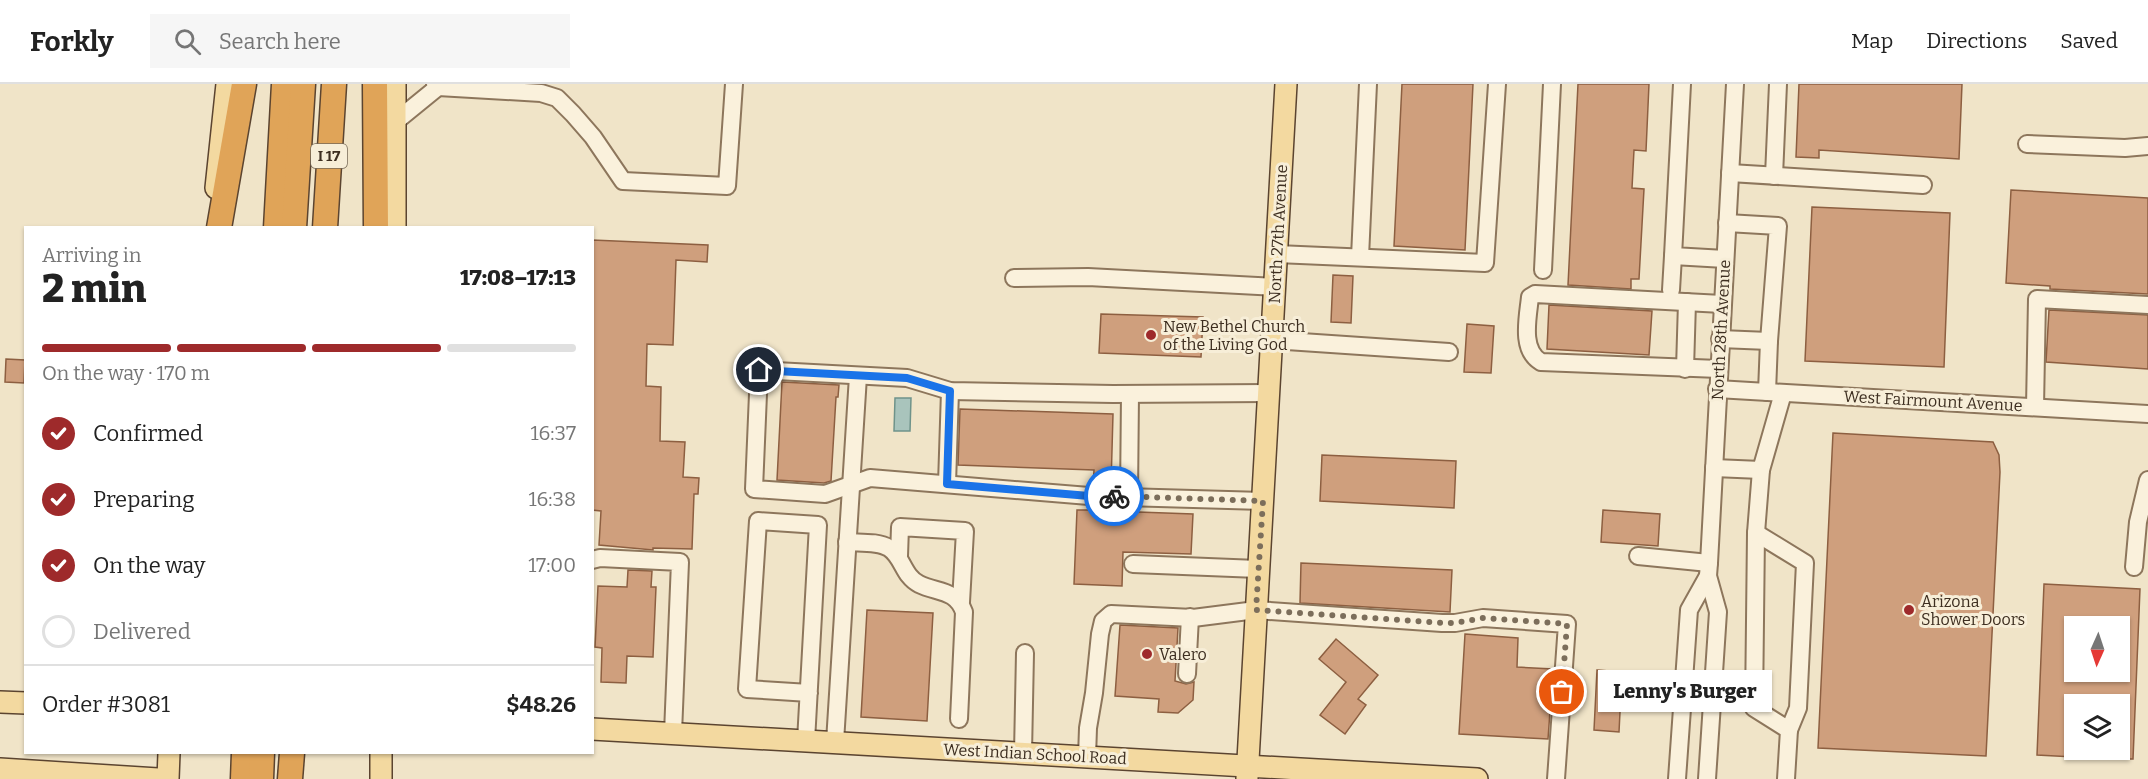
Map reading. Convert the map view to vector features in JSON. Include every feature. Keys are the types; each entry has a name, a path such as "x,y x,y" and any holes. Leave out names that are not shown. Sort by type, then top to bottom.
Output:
{"highway":[{"path":"217,226 244,84"},
{"path":"276,226 284,84"},
{"path":"294,226 303,84"},
{"name":"I 17","path":"325,226 334,84"},
{"path":"375,84 376,226"},
{"path":"243,779 244,754"},
{"path":"261,779 262,754"},
{"path":"290,779 292,754"}],"main road":[{"path":"217,226 217,172 227,84"},
{"path":"395,84 395,226"},
{"name":"North 27th Avenue","path":"1248,772 1286,84"},
{"path":"0,702 24,703"},
{"name":"West Indian School Road","path":"594,729 1087,757 1248,772 1477,779"},
{"path":"168,779 169,754"},
{"path":"381,754 381,779"},
{"path":"0,769 158,779"}],"street":[{"path":"395,122 436,85 541,93 557,98 593,137 623,181 727,186 734,84"},
{"path":"1360,257 1368,84"},
{"path":"1277,254 1485,263 1497,84"},
{"path":"1543,270 1552,84"},
{"path":"1671,290 1682,84"},
{"name":"North 28th Avenue","path":"1707,779 1718,612 1708,569 1734,84"},
{"path":"1774,176 1778,84"},
{"path":"2027,144 2125,148 2148,146"},
{"path":"1730,173 1923,185"},
{"path":"1727,223 1778,226 1769,341 1775,392 1761,470 1756,533 1754,708 1789,730"},
{"path":"1673,256 1725,259"},
{"path":"1014,278 1077,277 1275,287"},
{"path":"1719,369 1541,362 1534,355 1526,333 1530,297 1535,294 1722,304"},
{"path":"2035,407 2037,299 2148,305"},
{"path":"1685,369 1687,302"},
{"path":"1720,339 1769,341"},
{"path":"1272,340 1449,352"},
{"path":"1263,501 1089,496 870,478 825,494 754,489 759,370 907,378 950,391 1130,394 1269,393"},
{"path":"835,742 858,375"},
{"name":"West Fairmount Avenue","path":"1718,389 2148,414"},
{"path":"947,484 950,391"},
{"path":"1129,496 1130,394"},
{"path":"1714,468 1761,470"},
{"path":"2134,567 2138,522 2148,480"},
{"path":"806,741 809,693 818,525 758,521 747,689 809,693"},
{"path":"959,719 964,612 961,602 964,531 900,527 899,556 906,573 918,584 950,594 961,602"},
{"path":"1756,533 1805,563 1798,708 1789,730 1786,779"},
{"path":"847,542 887,547 899,556"},
{"path":"1638,556 1708,569"},
{"path":"594,560 680,562 673,733"},
{"path":"1133,564 1258,569"},
{"name":"North 28th Avenue","path":"1677,779 1689,610 1708,569"},
{"path":"1087,757 1088,728 1103,621 1111,614 1190,617 1256,610 1442,623 1483,618 1567,624 1556,779"},
{"path":"1188,674 1190,617"},
{"path":"1023,753 1025,653"}],"water":[{"path":"895,398 911,398 910,431 894,431"}],"building":[{"path":"1402,84 1473,84 1465,250 1394,246"},
{"path":"1578,84 1649,84 1646,151 1634,150 1632,188 1644,189 1639,279 1631,279 1631,289 1568,285"},
{"path":"1799,84 1962,84 1959,159 1819,150 1819,158 1796,157"},
{"path":"2011,190 2148,198 2148,294 2050,289 2050,286 2006,283"},
{"path":"1812,207 1950,213 1944,367 1805,361"},
{"path":"594,240 708,245 707,262 676,260 673,345 647,344 646,386 661,387 660,441 685,442 683,477 699,478 698,494 694,494 692,549 653,548 653,550 599,545 601,511 594,510"},
{"path":"1333,275 1353,276 1351,323 1331,322"},
{"path":"1549,305 1652,311 1649,355 1547,349"},
{"path":"2049,310 2148,315 2148,369 2046,362"},
{"name":"New Bethel Church of the Living God","path":"1101,314 1203,317 1201,357 1099,353"},
{"path":"1467,324 1494,326 1491,373 1464,372"},
{"path":"6,359 24,360 24,383 5,382"},
{"path":"782,382 839,385 838,397 836,397 831,481 824,483 777,480"},
{"path":"960,409 1113,414 1111,486 1093,486 1094,470 958,465"},
{"name":"Arizona Shower Doors","path":"1833,433 1993,442 1999,455 2000,472 1986,756 1818,748"},
{"path":"1322,455 1456,461 1454,508 1320,501"},
{"path":"1092,507 1110,507 1110,511 1193,514 1191,554 1123,552 1122,586 1074,584 1077,510 1092,510"},
{"path":"1603,510 1660,514 1658,546 1601,542"},
{"path":"1301,563 1452,570 1450,612 1300,603"},
{"path":"628,570 652,571 651,587 656,587 653,657 627,656 626,683 601,682 602,648 595,647 598,586 627,587"},
{"path":"2044,584 2140,589 2133,759 2130,759 2130,694 2064,694 2064,756 2037,755"},
{"path":"867,610 933,613 927,721 861,717"},
{"name":"Valero","path":"1120,625 1178,628 1175,681 1186,684 1194,682 1193,700 1178,713 1158,712 1159,699 1115,696"},
{"path":"1465,634 1518,638 1517,667 1553,669 1548,739 1459,734"},
{"path":"1336,639 1378,675 1358,699 1366,705 1345,734 1320,715 1346,682 1319,659"},
{"path":"1597,670 1622,672 1619,732 1594,730"}],"way so far":[{"path":"1114,496 1263,501 1256,610 1442,623 1483,618 1567,624 1562,692"}],"place":[{"name":"New Bethel Church of the Living God","path":"1151,335"},
{"name":"Arizona Shower Doors","path":"1909,610"},
{"name":"Valero","path":"1147,654"},
{"name":"Lenny's Burger","path":"1562,692"}],"route":[{"path":"759,370 907,378 950,391 947,484 1114,496"}]}
